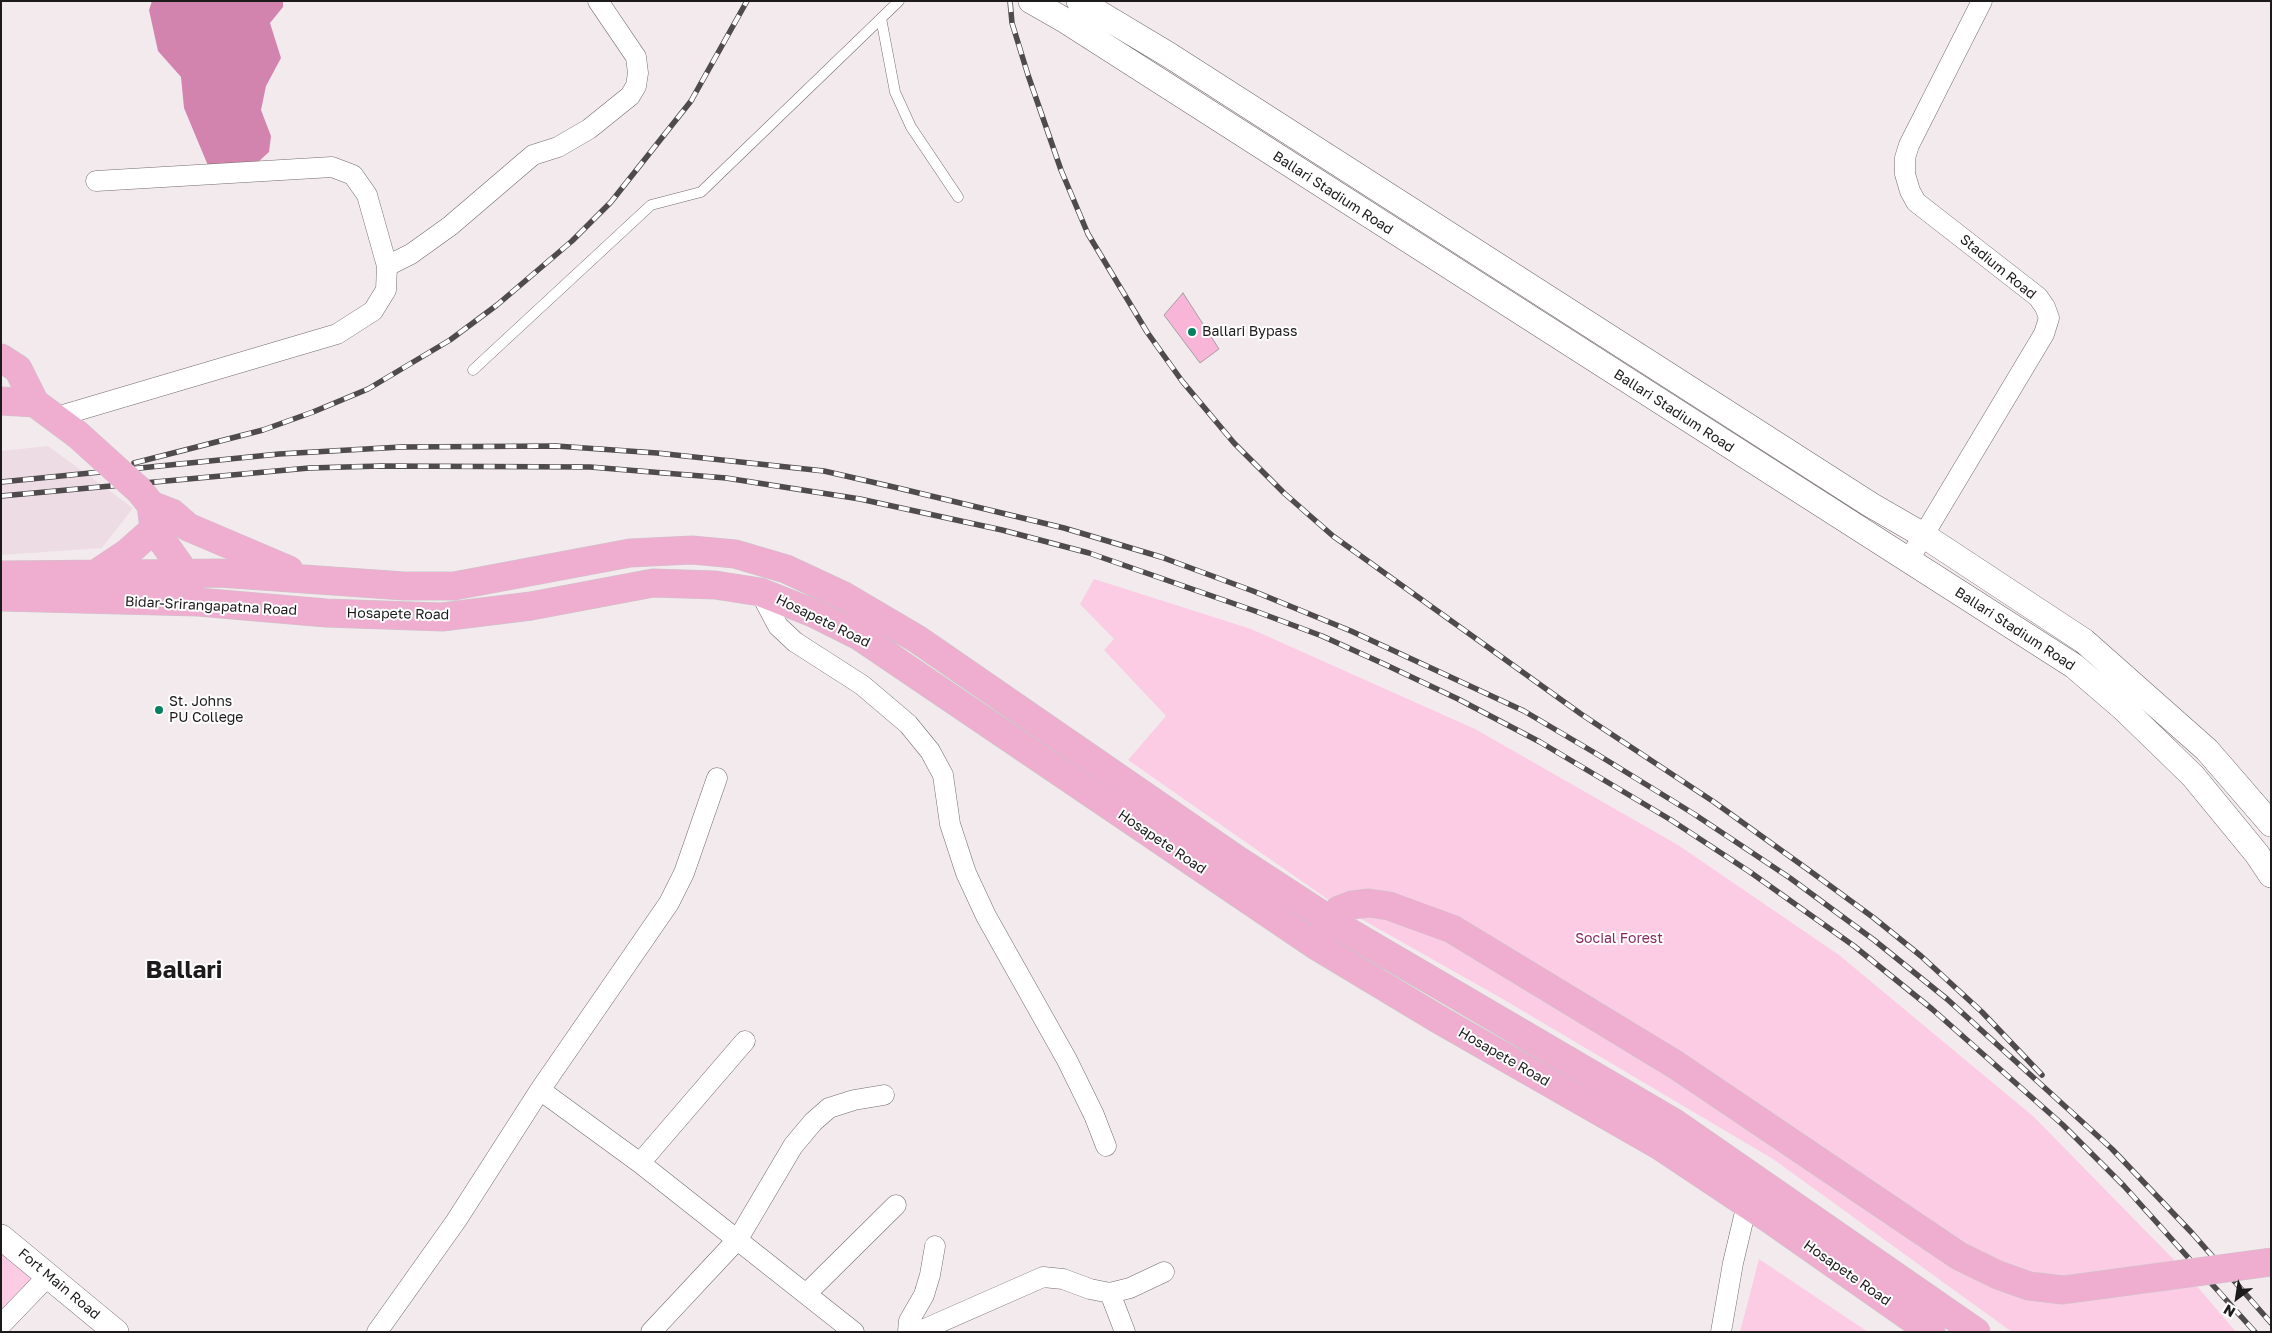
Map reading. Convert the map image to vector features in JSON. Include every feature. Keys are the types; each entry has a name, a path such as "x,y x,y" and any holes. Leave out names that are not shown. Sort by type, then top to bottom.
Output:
{"highway":[{"path":"1,358 18,369 45,410 78,435 148,508 185,572 198,602"},
{"path":"1,401 45,410"},
{"path":"148,508 172,513 188,527 219,572 228,604"},
{"path":"1,597 95,587 127,553 148,508"},
{"path":"188,527 312,580"},
{"name":"Hosapete Road","path":"95,587 185,572 219,572 312,580 454,586 630,553 692,550 735,554 786,569 844,596 962,668 1236,859 1330,920 1673,1122 1976,1332"},
{"path":"1,574 95,587"},
{"name":"Hosapete Road","path":"326,612 442,617 531,606 653,583 715,585 760,592 813,613 859,636 1315,945 1446,1024 1660,1146 1931,1332"},
{"name":"Bidar-Srirangapatna Road","path":"95,587 198,602 326,612"},
{"path":"1315,945 1330,920 1339,910 1352,904 1369,903 1389,906 1452,929 1676,1065 1959,1256 1998,1275 2029,1286 2063,1290 2271,1262"}],"street":[{"path":"387,266 410,254 450,226 533,156 558,147 589,130 630,96 636,86 638,73 636,57 598,1"},
{"name":"Ballari Stadium Road","path":"1032,1 2056,654 2096,684 2193,776 2257,854 2271,875"},
{"name":"Ballari Stadium Road","path":"1079,1 1169,55 1871,505 1923,535 2084,641 2207,750 2271,824"},
{"name":"Stadium Road","path":"1908,561 2044,334 2048,318 2045,306 2038,297 1916,202 1910,191 1906,174 1905,158 1909,145 1982,1"},
{"path":"1153,77 1169,55"},
{"path":"45,410 338,334 373,312 386,290 387,266 367,195 353,175 332,167 96,181"},
{"path":"760,592 778,626 795,642 862,685 908,724 930,751 942,775 950,824 966,874 986,916 1067,1060 1094,1115 1106,1146"},
{"path":"377,1332 456,1221 540,1090 669,903 684,872 716,778"},
{"path":"640,1163 745,1041"},
{"path":"540,1090 640,1163 854,1332"},
{"path":"651,1332 738,1239 794,1146 813,1122 829,1108 854,1100 884,1095"},
{"path":"1721,1332 1747,1204"},
{"path":"806,1294 896,1205"},
{"name":"Fort Main Road","path":"1,1237 116,1332"},
{"path":"908,1332 909,1321 924,1295 935,1246"},
{"path":"918,1332 1043,1277 1063,1279 1090,1289 1110,1293 1130,1288 1164,1272"},
{"path":"1,1324 49,1275"},
{"path":"1110,1293 1124,1332"}],"lane":[{"path":"473,370 651,205 701,192 899,1"},
{"path":"881,18 895,92 911,127 958,197"}],"shaded area":[{"path":"152,1 283,1 283,7 270,23 281,58 266,86 261,110 271,136 269,152 248,171 209,168 184,108 181,77 158,51 149,10"},
{"path":"48,446 133,508 102,548 1,555 1,451"}],"green space":[{"name":"Social Forest","path":"1094,579 1251,629 1475,729 1678,845 1839,955 2034,1117 2179,1265 2236,1332 2012,1332 1773,1159 1501,998 1333,903 1128,760 1166,716 1104,650 1114,639 1080,604"},
{"path":"1,1244 39,1276 1,1316"},
{"path":"1759,1259 1868,1332 1740,1332"}],"building":[{"name":"Ballari Bypass","path":"1183,293 1219,349 1200,363 1164,315"}],"railway":[{"path":"134,463 263,430 368,389 450,340 497,305 572,241 611,202 691,101 747,1"},
{"path":"1010,1 1012,23 1028,75 1061,170 1088,234 1147,332 1182,381 1234,443 1284,493 1333,536 1581,714 1714,802 1874,918 1921,956 1982,1012 2042,1075"},
{"path":"1,482 279,454 401,447 556,446 657,453 824,471 898,488 1064,528 1161,557 1253,591 1351,631 1524,711 1694,814 1790,878 1874,940 1947,999 2112,1149 2192,1233 2271,1323"},
{"path":"1,496 309,468 381,466 590,467 726,478 860,499 1002,530 1089,553 1255,611 1322,636 1384,664 1458,699 1540,742 1671,820 1750,872 1854,946 1932,1009 2063,1125 2124,1186 2255,1332"}],"place":[{"name":"Ballari Bypass","path":"1192,332"},
{"name":"St. Johns PU College","path":"159,710"}],"district":[{"name":"Ballari","path":"184,970"}]}
